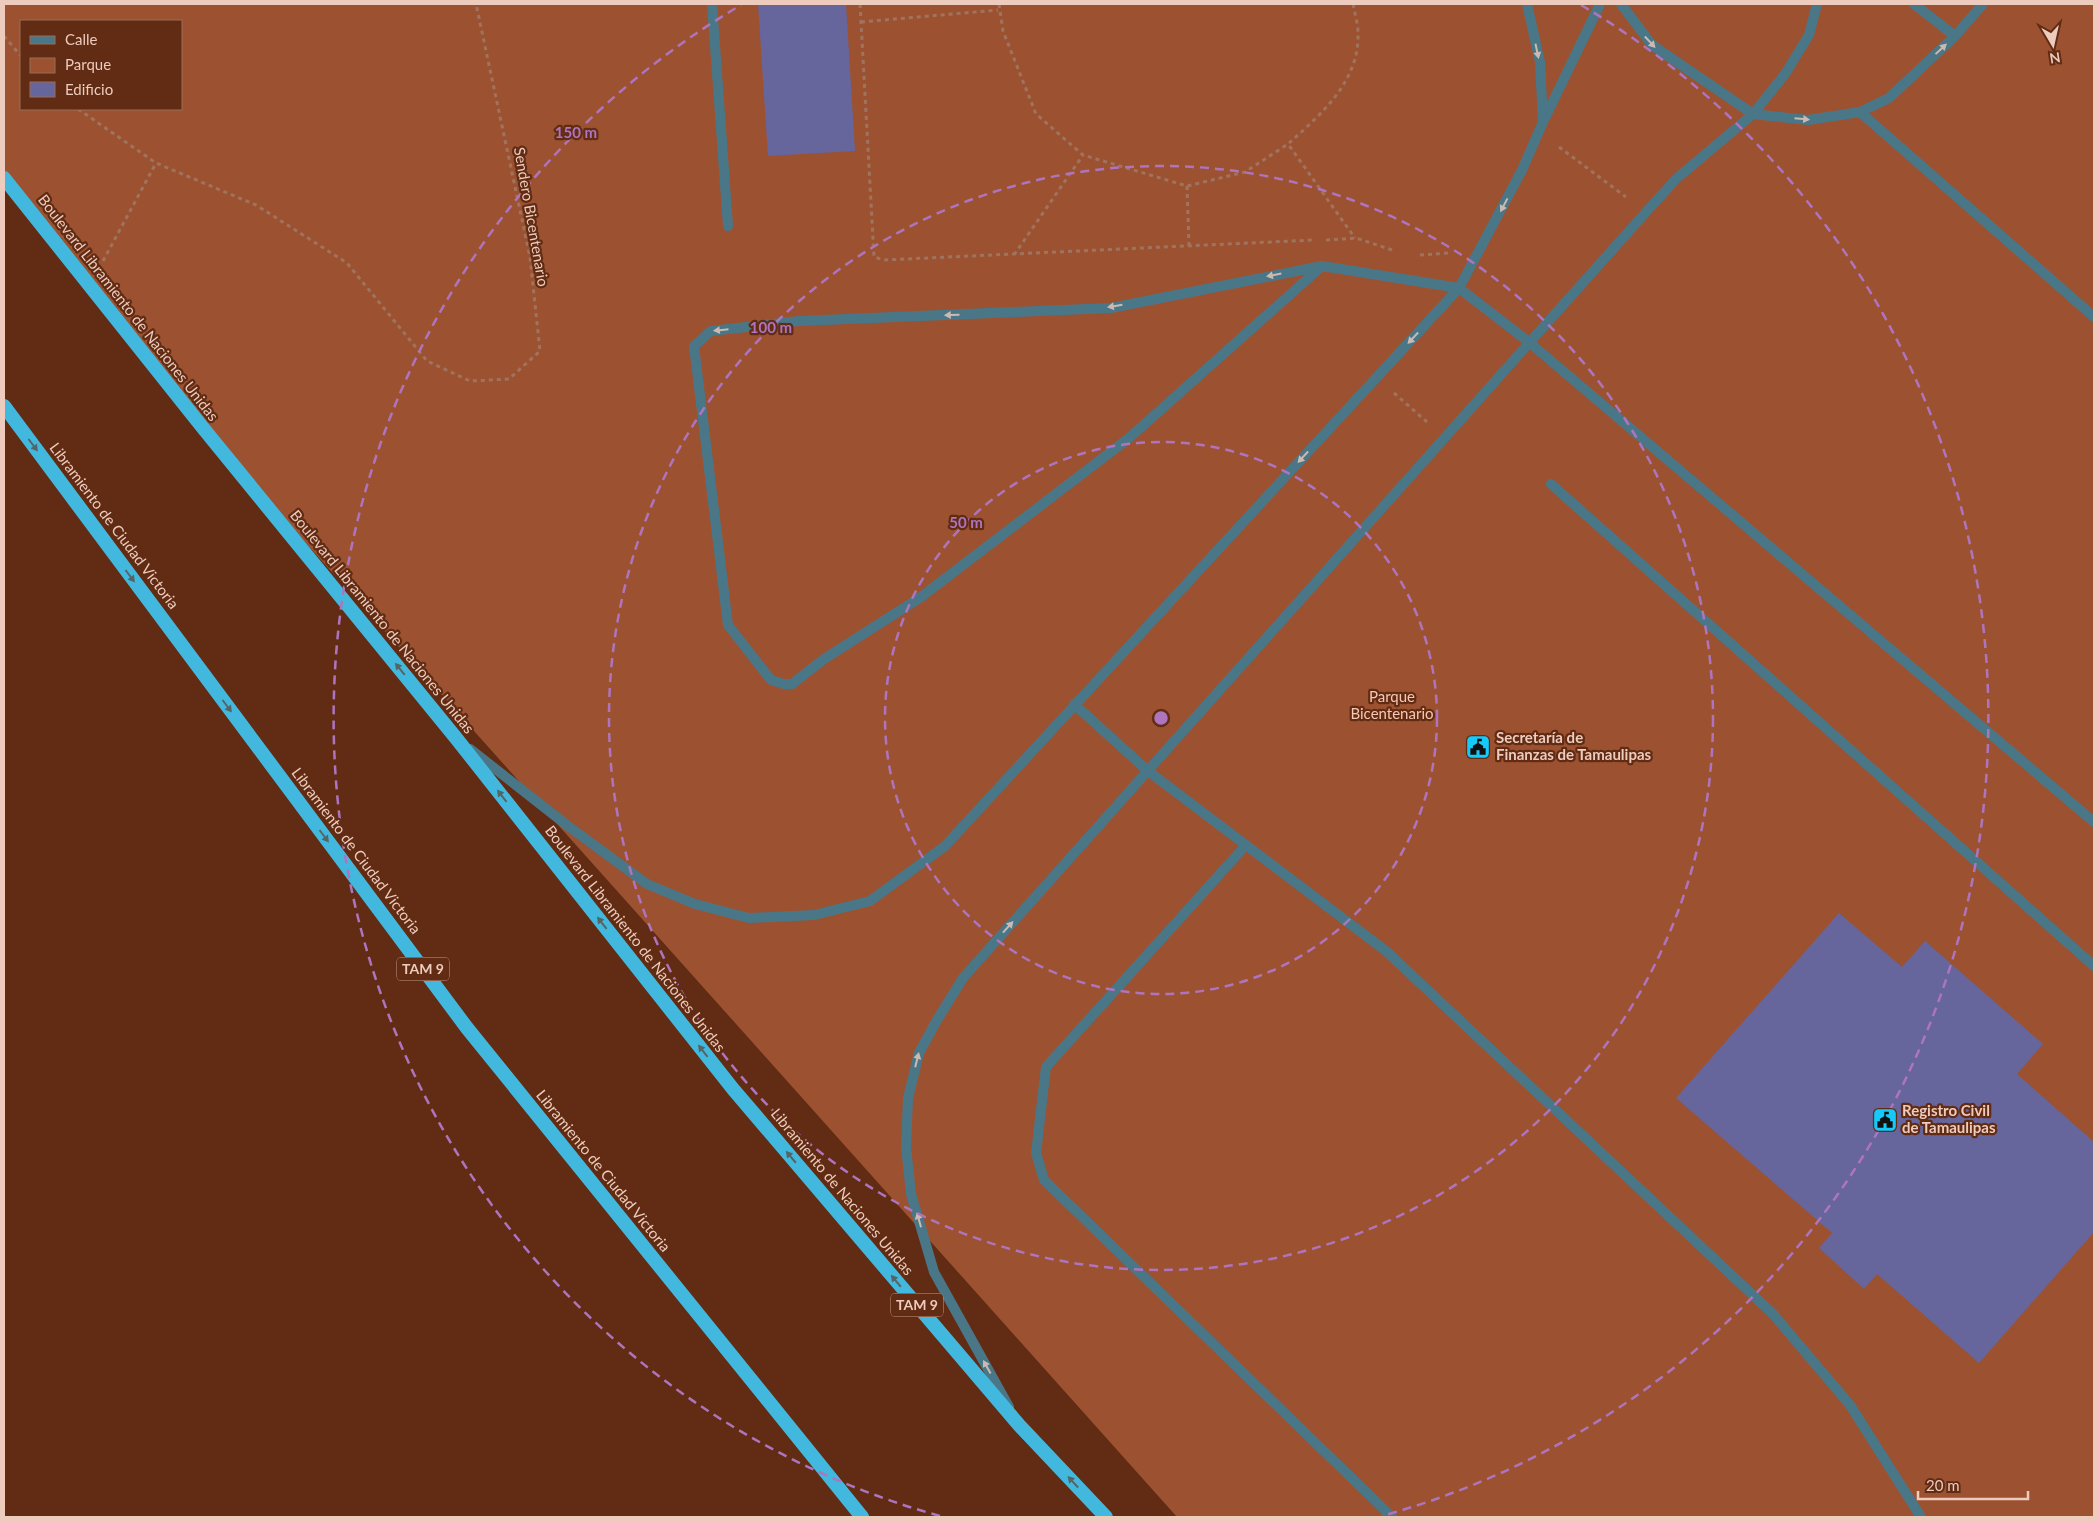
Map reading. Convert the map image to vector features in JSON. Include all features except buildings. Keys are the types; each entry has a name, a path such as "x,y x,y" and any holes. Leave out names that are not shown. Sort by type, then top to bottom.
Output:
{"highway":[{"name":"Boulevard Libramiento de Naciones Unidas","path":"4,178 203,428 456,738 733,1089"},
{"name":"Libramiento de Ciudad Victoria","path":"4,406 467,1028 862,1517"},
{"name":"Libramiento de Naciones Unidas","path":"733,1089 1019,1425 1106,1517"}],"street":[{"path":"712,4 728,226"},
{"path":"1527,4 1540,62 1543,122"},
{"path":"456,738 568,826 647,884 696,904 749,918 814,915 870,901 945,846 1459,288 1522,170 1538,132 1600,4"},
{"path":"1621,4 1652,46 1753,114 1808,120 1860,112 1889,98 1955,36 1983,4"},
{"path":"1019,1425 934,1272 911,1194 906,1147 908,1098 919,1053 963,978 1676,179 1753,114 1785,74 1809,35 1817,4"},
{"path":"1914,4 1955,36"},
{"path":"1860,112 2094,318"},
{"path":"1322,266 1129,438 921,597 824,659 792,684 770,680 728,625 694,346 711,331 799,321 1111,308 1322,266 1459,288 1530,343 2094,822"},
{"path":"1551,484 2094,966"},
{"path":"1074,704 1148,771 1386,951 1773,1314 1850,1405 1921,1517"},
{"path":"1246,845 1046,1067 1036,1153 1044,1180 1392,1517"}],"path":[{"name":"Sendero Bicentenario","path":"79,110 156,163 256,205 347,263 427,361 470,381 509,379 540,351 530,257 476,4"},
{"path":"860,4 874,256 884,260 1356,238 1403,253"},
{"path":"999,4 998,10 1003,31 1036,114 1083,155 1188,186 1245,172 1288,144 1327,108 1351,71 1358,38 1353,4"},
{"path":"861,22 998,10"},
{"path":"4,36 20,55"},
{"path":"1538,132 1646,212"},
{"path":"1288,144 1356,238"},
{"path":"1014,255 1083,155"},
{"path":"90,286 156,163"},
{"path":"1188,186 1190,246"},
{"path":"1412,256 1480,250"},
{"path":"1376,378 1445,438"}],"green space":[{"name":"Parque Bicentenario","path":"4,4 2094,4 2094,1517 1177,1517 203,428 4,188"}],"place":[{"name":"Secretaría de Finanzas de Tamaulipas","path":"1478,747"},
{"name":"Registro Civil de Tamaulipas","path":"1885,1120"}]}
